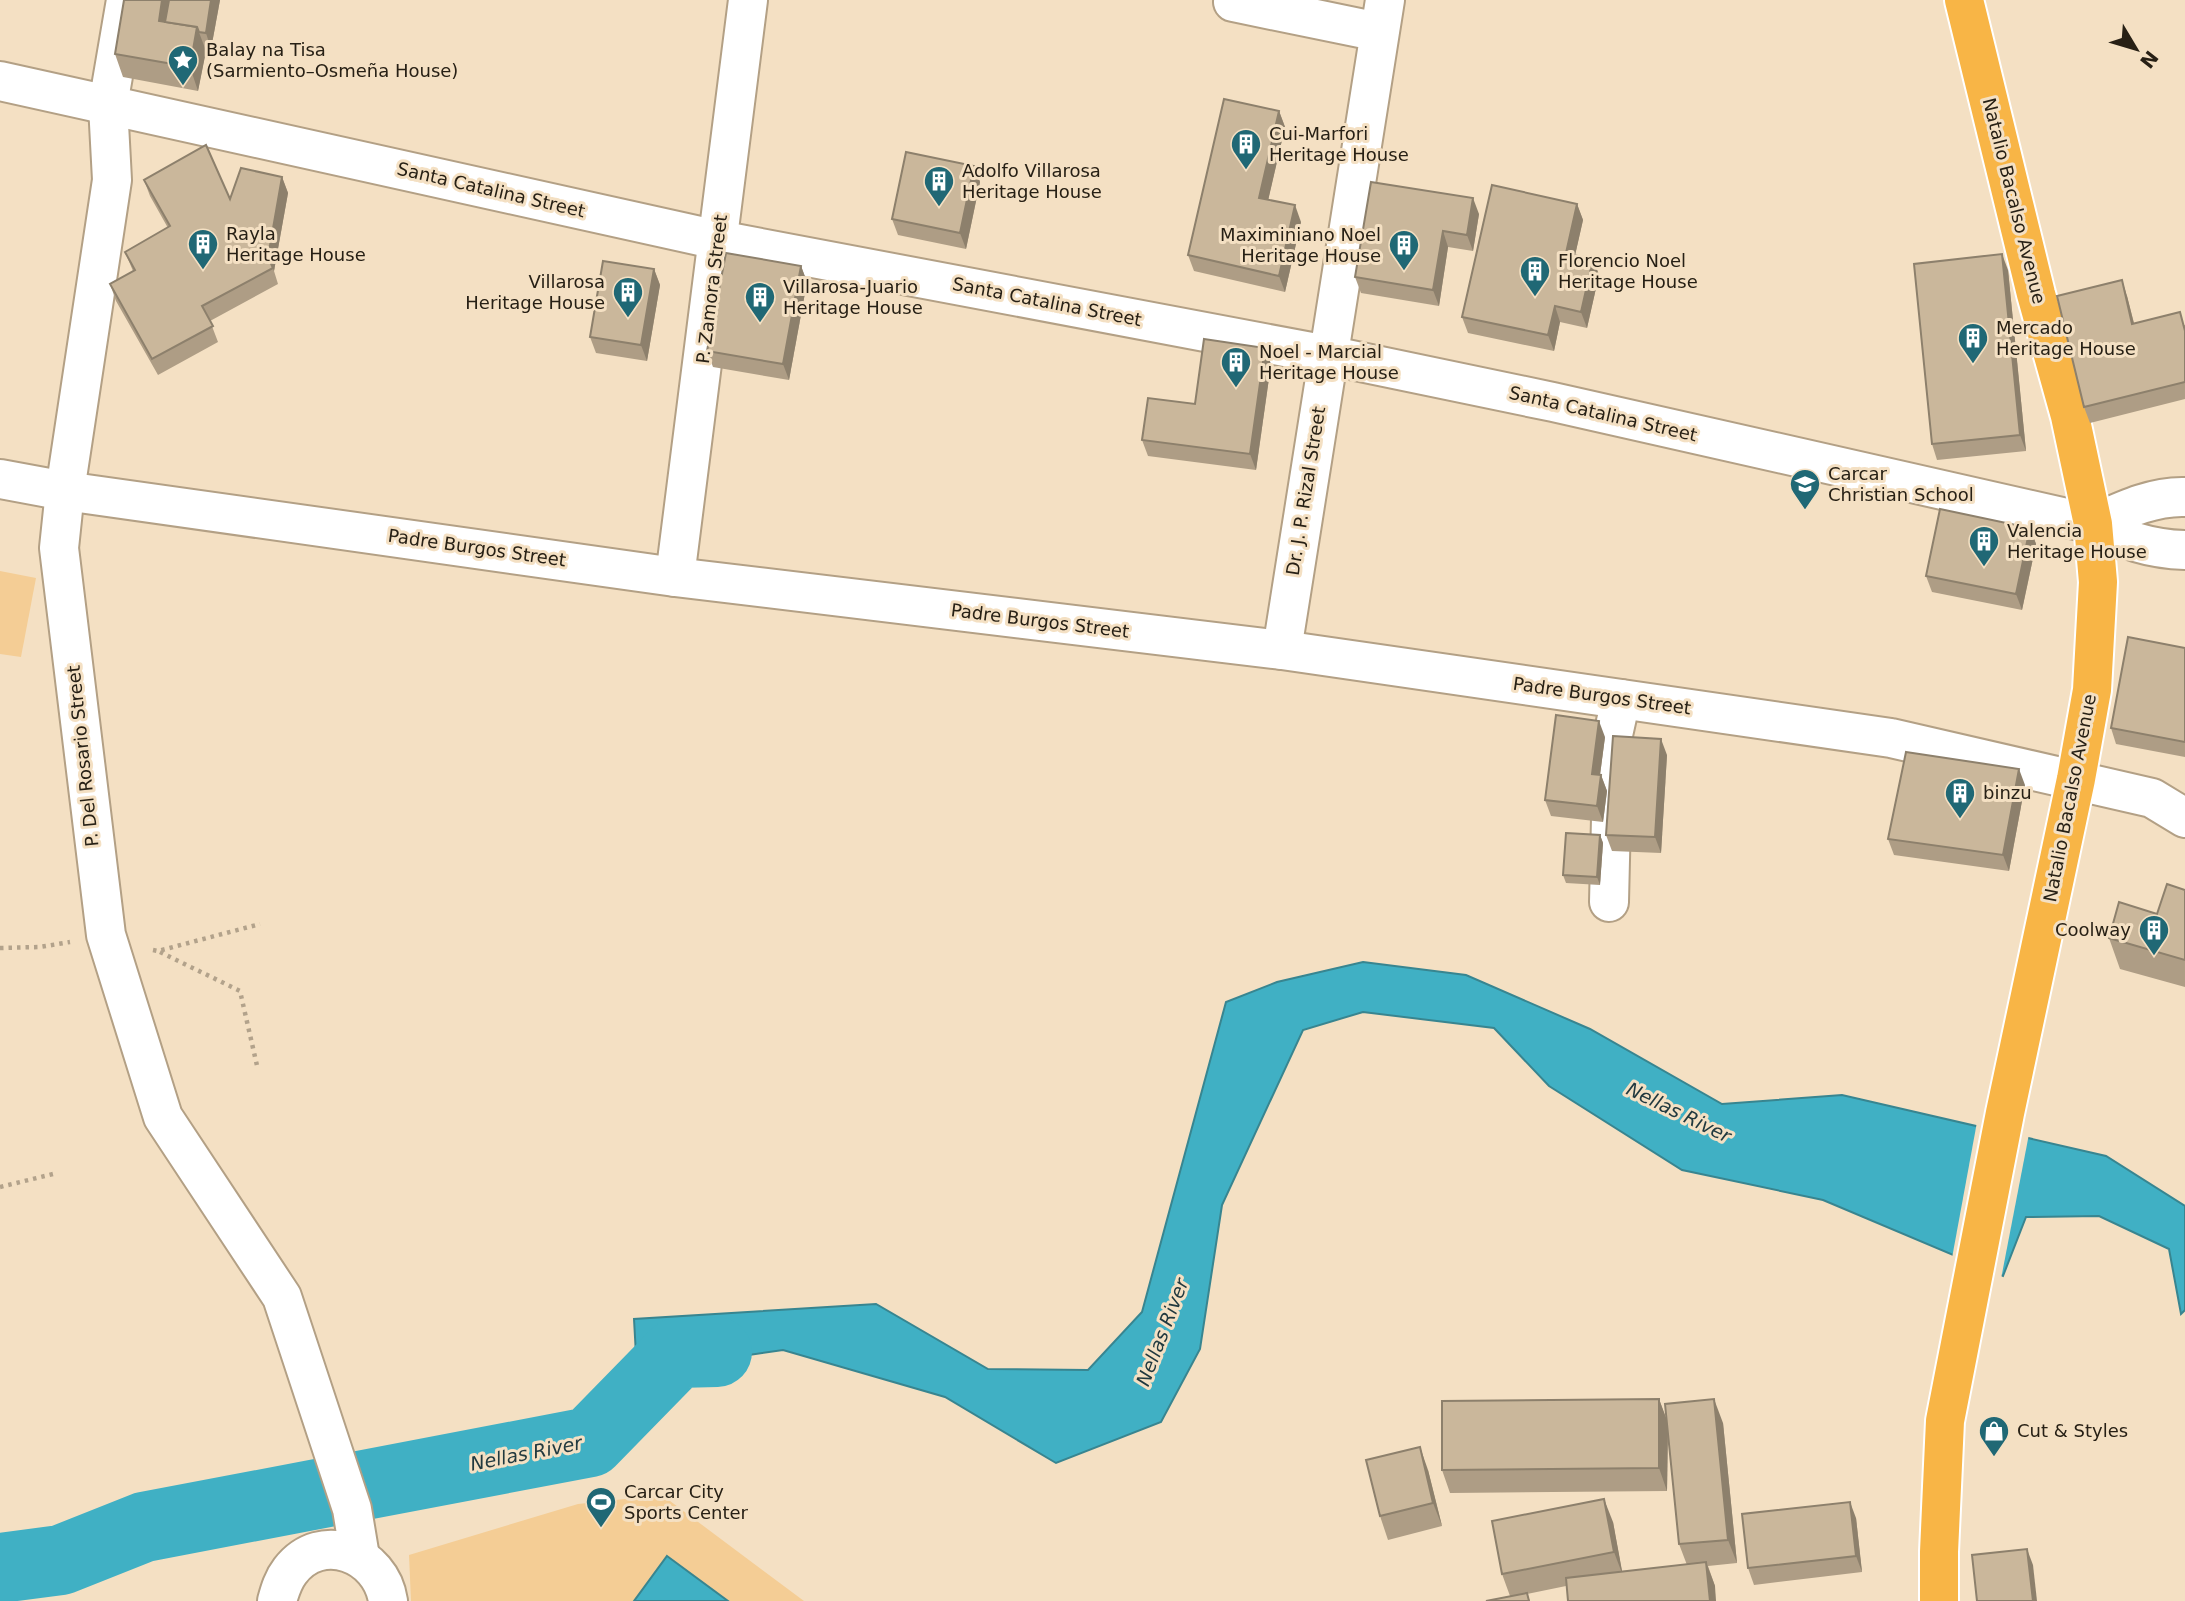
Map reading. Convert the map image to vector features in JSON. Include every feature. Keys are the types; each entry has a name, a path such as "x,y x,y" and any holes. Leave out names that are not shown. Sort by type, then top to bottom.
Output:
{"highway":[{"name":"Natalio Bacalso Avenue","path":"1939,1601 1945,1421 2005,1113 2076,779 2092,690 2098,582 2093,524 2070,416 2036,294 1964,0"}],"street":[{"name":"P. Del Rosario Street","path":"125,0 108,104 112,180 65,491 59,548 106,935 163,1118 282,1297 352,1509 360,1557"},
{"name":"P. Zamora Street","path":"675,577 748,0"},
{"path":"1233,2 1382,16"},
{"name":"Dr. J. P. Rizal Street","path":"1282,650 1382,16"},
{"name":"Santa Catalina Street","path":"0,81 718,240 1327,355 1553,402 2093,524 2132,542 2162,549 2185,550"},
{"name":"Padre Burgos Street","path":"0,479 65,491 675,577 1282,650 1891,738 2076,779 2152,799 2185,818"},
{"path":"2093,524 2131,507 2171,497 2185,497"},
{"path":"1609,902 1613,735 1621,699"},
{"path":"277,1601 281,1586 291,1569 306,1557 323,1551 342,1551 360,1557 376,1570 386,1588 388,1601"}],"path":[{"path":"158,951 240,991 258,1070"},
{"path":"0,1187 53,1174"}],"shaded area":[{"path":"0,571 36,578 21,657 0,654"},
{"name":"Carcar City Sports Center","path":"662,1495 804,1601 411,1601 409,1555 578,1504"}],"water":[{"path":"1363,962 1466,975 1590,1029 1722,1104 1842,1095 2106,1156 2185,1206 2185,1310 2181,1314 2169,1249 2099,1216 2026,1217 2003,1276 1823,1200 1682,1170 1549,1086 1494,1028 1363,1012 1303,1030 1222,1205 1200,1349 1161,1422 1056,1463 945,1397 783,1350 695,1363 640,1427 634,1319 876,1304 988,1369 1088,1370 1142,1312 1226,1002 1277,982"},
{"path":"667,1556 728,1601 634,1601"}],"pier":[{"path":"1977,1122 2029,1134 2001,1279 1952,1258"}],"building":[{"path":"124,0 162,0 159,21 197,27 190,67 115,54"},
{"path":"169,0 211,0 206,33 199,32 197,27 165,22"},
{"name":"Cui-Marfori Heritage House","path":"1224,99 1279,111 1259,198 1295,205 1279,276 1188,255"},
{"name":"Rayla Heritage House","path":"206,145 230,199 241,168 282,177 268,257 273,268 202,306 213,326 152,359 110,284 135,270 125,252 170,226 144,180"},
{"name":"Adolfo Villarosa Heritage House","path":"906,152 974,166 960,233 892,219"},
{"name":"Maximiniano Noel Heritage House","path":"1371,182 1473,198 1467,235 1443,231 1433,290 1355,277"},
{"name":"Florencio Noel Heritage House","path":"1492,185 1577,204 1566,253 1593,259 1581,312 1555,306 1548,335 1462,317"},
{"name":"Villarosa-Juario Heritage House","path":"726,253 801,266 783,364 707,351"},
{"name":"Mercado Heritage House","path":"2002,254 2020,435 1932,444 1914,264"},
{"name":"Villarosa Heritage House","path":"603,261 654,269 641,345 590,337"},
{"path":"2122,280 2132,324 2180,312 2185,331 2185,382 2084,407 2057,296"},
{"name":"Noel - Marcial Heritage House","path":"1204,339 1265,348 1250,454 1142,440 1148,398 1195,404"},
{"name":"Valencia Heritage House","path":"1940,509 2030,528 2016,594 1926,576"},
{"path":"2128,637 2185,648 2185,742 2111,728"},
{"path":"1556,715 1599,721 1592,774 1601,775 1597,806 1545,800"},
{"path":"1613,736 1661,739 1655,837 1606,835"},
{"name":"binzu","path":"1906,752 2019,769 2003,855 1888,839"},
{"path":"1566,833 1600,835 1597,877 1563,875"},
{"path":"2167,884 2185,890 2185,960 2109,938 2119,902 2157,914"},
{"path":"1659,1399 1659,1468 1442,1470 1442,1401"},
{"path":"1714,1399 1728,1540 1679,1544 1665,1404"},
{"path":"1420,1447 1433,1503 1380,1516 1366,1460"},
{"path":"1604,1499 1614,1552 1502,1574 1492,1521"},
{"path":"1850,1502 1856,1556 1748,1568 1742,1514"},
{"path":"2027,1549 2033,1601 1977,1601 1972,1555"},
{"path":"1706,1562 1710,1601 1568,1601 1566,1578"},
{"path":"1527,1593 1529,1601 1486,1601"}],"waterway":[{"name":"Nellas River","path":"0,1568 61,1560 144,1527 590,1442 677,1353 717,1352"}],"place":[{"name":"Balay na Tisa (Sarmiento–Osmeña House)","path":"183,87"},
{"name":"Cui-Marfori Heritage House","path":"1246,171"},
{"name":"Adolfo Villarosa Heritage House","path":"939,208"},
{"name":"Rayla Heritage House","path":"203,271"},
{"name":"Maximiniano Noel Heritage House","path":"1404,272"},
{"name":"Florencio Noel Heritage House","path":"1535,298"},
{"name":"Villarosa Heritage House","path":"628,319"},
{"name":"Villarosa-Juario Heritage House","path":"760,324"},
{"name":"Mercado Heritage House","path":"1973,365"},
{"name":"Noel - Marcial Heritage House","path":"1236,389"},
{"name":"Carcar Christian School","path":"1805,511"},
{"name":"Valencia Heritage House","path":"1984,568"},
{"name":"binzu","path":"1960,820"},
{"name":"Coolway","path":"2154,957"},
{"name":"Cut & Styles","path":"1994,1458"},
{"name":"Carcar City Sports Center","path":"601,1529"}]}
